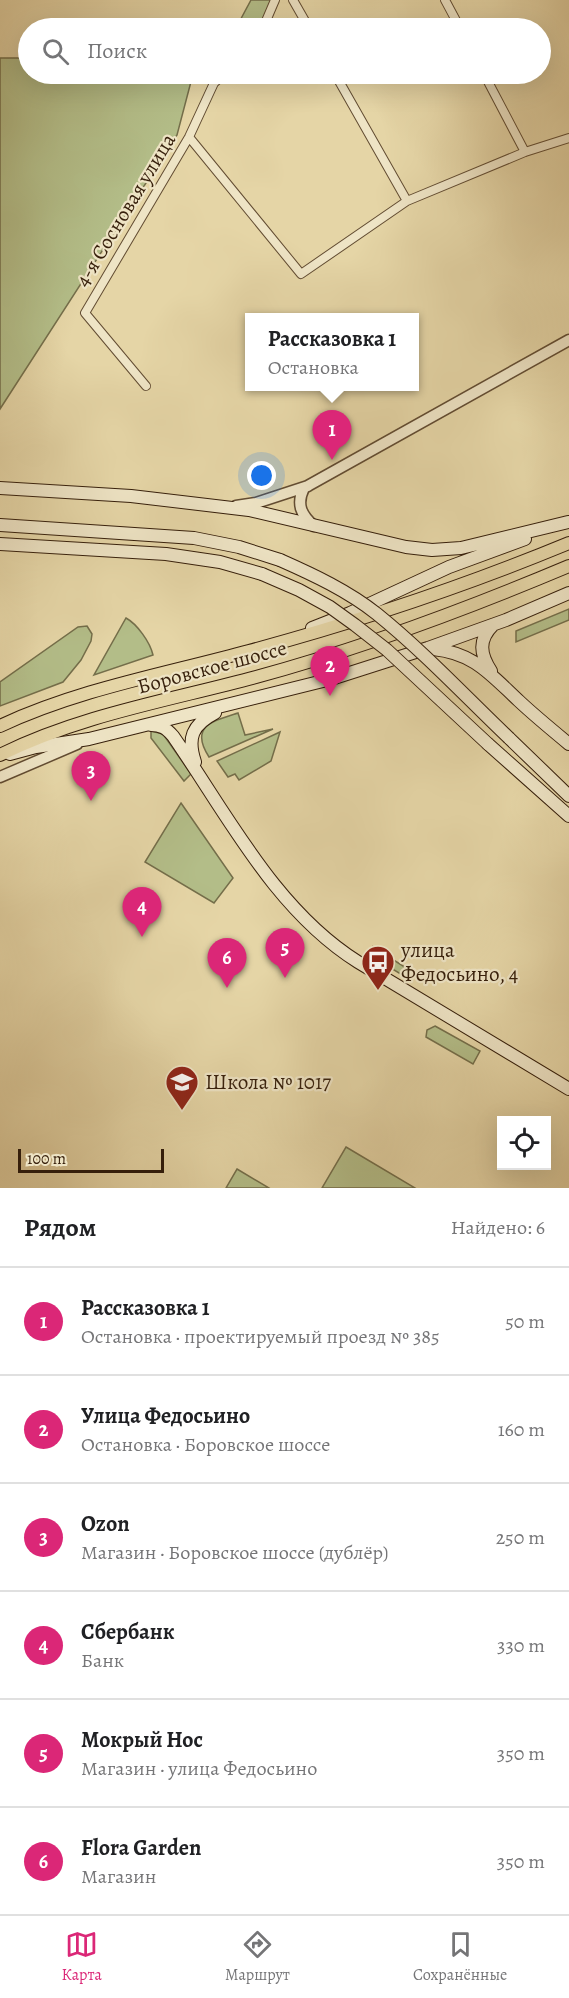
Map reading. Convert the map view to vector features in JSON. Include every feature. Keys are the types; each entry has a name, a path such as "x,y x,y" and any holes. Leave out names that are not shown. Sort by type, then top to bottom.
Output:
{"main road":[{"path":"0,489 131,496 249,510 405,547 432,550 461,548 568,522"},
{"path":"251,650 350,613 449,567 568,522"},
{"path":"0,525 194,538 239,547 280,560 316,576 375,614 406,639 569,796"},
{"name":"Боровское шоссе","path":"0,726 24,715 80,696 251,650 394,607 569,543"},
{"path":"0,544 166,554 220,562 262,574 298,590 330,607 387,650 569,816"},
{"name":"Боровское шоссе","path":"0,756 30,741 87,721 259,676 356,647 445,616 569,566"},
{"path":"0,756 36,747 89,739 137,725 231,705 341,676 429,648 569,593"},
{"path":"493,675 484,661 481,649 486,632 494,624"},
{"path":"429,648 451,651 472,659 493,675 517,700 569,744"},
{"path":"198,772 191,741 195,728 206,718 231,705"},
{"path":"137,725 160,725 166,728 255,858 276,885 332,944 569,1089"}],"street":[{"path":"267,18 275,0"},
{"path":"293,0 303,18"},
{"path":"445,0 455,18"},
{"name":"4-я Сосновая улица","path":"146,386 85,313 189,137 214,84"},
{"path":"341,84 407,201"},
{"path":"489,84 525,152"},
{"path":"189,137 301,274 407,201 525,152 569,138"},
{"path":"219,506 256,503 306,487 569,340"},
{"path":"306,487 299,504 306,519 314,526"},
{"path":"0,777 89,739"}],"green space":[{"path":"251,0 275,0 267,18 241,18"},
{"path":"0,58 18,58 18,84 190,84 177,135 0,409"},
{"path":"569,609 569,620 516,642 516,631"},
{"path":"126,618 142,634 153,655 94,675"},
{"path":"87,626 92,634 91,641 81,660 63,682 0,706 0,682 78,627"},
{"path":"238,713 245,735 273,729 209,757 203,747 203,732 213,722"},
{"path":"151,731 163,734 191,774 184,781 151,738"},
{"path":"280,732 271,761 239,780 235,774 228,777 217,761"},
{"path":"181,803 233,878 214,903 145,862"},
{"path":"373,947 419,976 409,979 374,958"},
{"path":"435,1026 480,1051 473,1064 426,1037 427,1030"},
{"path":"346,1147 415,1188 322,1188"},
{"path":"237,1169 269,1188 226,1188"}],"place":[{"name":"Рассказовка 1","path":"332,460"},
{"name":"Улица Федосьино","path":"330,696"},
{"name":"Ozon","path":"91,801"},
{"name":"Сбербанк","path":"142,937"},
{"name":"Мокрый Нос","path":"285,978"},
{"name":"Flora Garden","path":"227,988"},
{"name":"улица Федосьино, 4","path":"378,991"},
{"name":"Школа № 1017","path":"182,1111"}]}
